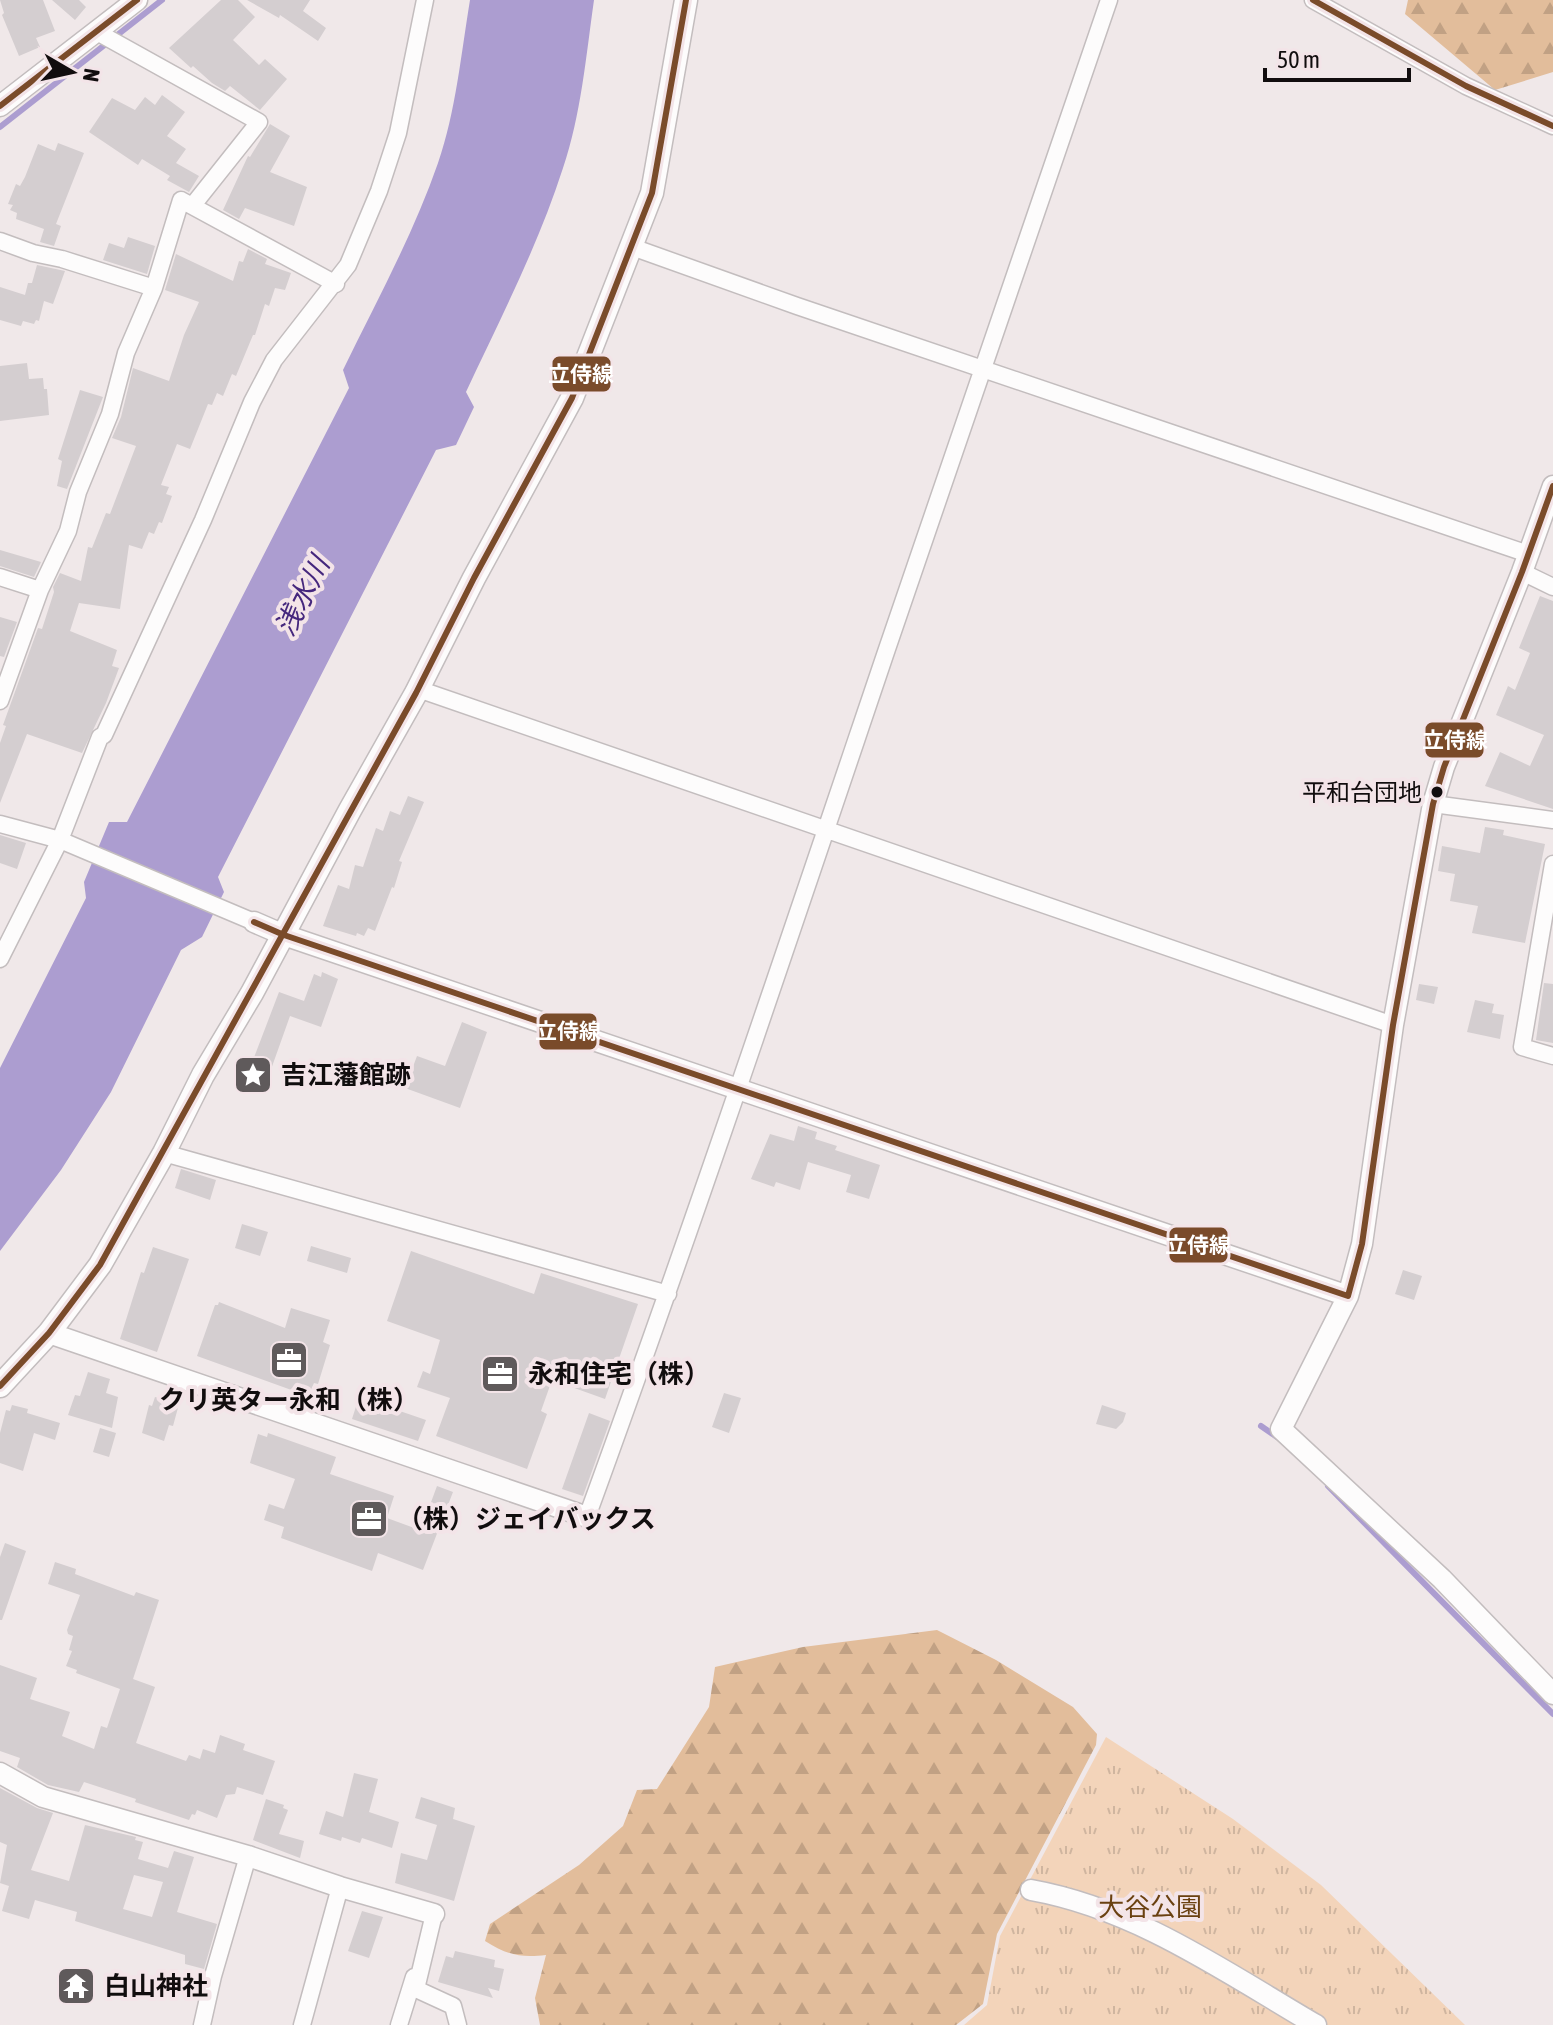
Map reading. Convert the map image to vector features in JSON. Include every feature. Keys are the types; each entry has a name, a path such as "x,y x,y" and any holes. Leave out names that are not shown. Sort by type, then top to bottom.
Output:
{"main road":[{"path":"0,1386 49,1333 100,1265 416,693 474,578 572,398 652,193 686,0"}],"street":[{"path":"0,106 100,33 112,8 137,0"},
{"path":"0,959 60,840 100,737 104,735 136,670 252,402 274,360 348,265 379,191 398,133 425,0"},
{"path":"49,1333 587,1517 828,832 982,368 1109,0"},
{"path":"1313,0 1466,86 1553,126"},
{"path":"100,33 259,122 193,205"},
{"path":"2,691 40,590 68,531 78,492 110,414 126,353 154,288 181,200 336,284"},
{"path":"0,241 154,288"},
{"path":"632,247 982,368 1525,563 1553,587"},
{"path":"1553,486 1444,767 1433,804 1393,1025 1362,1244 1348,1296 1281,1429 1442,1579 1553,1694"},
{"path":"0,577 40,590"},
{"path":"416,693 421,690 828,832 1037,899 1393,1025"},
{"path":"1433,804 1553,820"},
{"path":"0,824 60,840 284,935 1348,1296"},
{"path":"1553,864 1522,1047 1553,1056"},
{"path":"164,1153 668,1294"},
{"path":"0,1773 43,1797 434,1914"},
{"path":"202,2025 248,1856"},
{"path":"302,2025 340,1887"},
{"path":"1031,1890 1066,1896 1113,1911 1173,1941 1316,2025"},
{"path":"399,2025 434,1914"},
{"path":"434,1914 416,1989 453,2006 458,2025"}],"green space":[{"path":"1408,0 1553,0 1553,72 1495,90 1405,14"},
{"path":"937,1630 996,1660 1073,1707 1097,1734 1096,1745 997,1934 983,2004 956,2025 540,2025 535,1998 546,1955 514,1954 493,1946 485,1941 490,1924 579,1865 623,1826 637,1790 657,1789 709,1707 715,1667 803,1647"},
{"name":"大谷公園","path":"1106,1737 1233,1819 1321,1885 1465,2025 964,2025 987,2005 1000,1936"}],"water":[{"name":"浅水川","path":"470,0 594,0 574,127 553,197 518,282 466,392 474,407 456,445 436,450 218,877 224,892 202,937 181,950 111,1092 61,1170 0,1251 0,1068 86,898 84,882 109,822 127,822 349,388 343,370 406,242 438,163 449,123"}],"building":[{"path":"0,0 43,0 55,31 36,38 40,47 19,56 2,15"},
{"path":"52,0 79,0 86,7 75,20"},
{"path":"221,0 238,0 255,17 233,40 259,65 265,59 287,79 260,110 230,86 225,91 212,83 169,48"},
{"path":"247,0 310,0 303,11 326,28 318,41 280,15 279,18"},
{"path":"162,95 185,112 167,136 186,149 176,163 199,176 189,192 167,180 170,176 142,159 138,165 89,132 112,98 135,110 145,97 155,105"},
{"path":"270,124 290,136 270,172 307,187 294,226 245,208 239,219 223,210 248,156"},
{"path":"58,143 84,153 56,224 61,226 54,246 40,242 44,229 16,219 17,213 10,210 13,205 8,204 16,184 20,186 25,177 38,144 55,151"},
{"path":"128,237 155,246 147,274 103,260 109,243 124,248"},
{"path":"248,249 267,259 265,264 291,273 285,290 275,288 269,306 265,304 236,376 232,374 223,396 217,393 212,405 208,404 190,449 177,444 161,485 169,487 166,494 172,496 162,523 159,522 154,534 149,532 142,549 129,545 120,609 79,603 70,631 117,650 112,666 119,668 106,703 82,753 27,734 0,803 0,743 6,726 3,725 38,628 42,629 53,587 60,573 81,581 88,547 92,548 106,513 110,514 136,446 112,438 121,417 133,368 169,381 199,302 165,290 176,254 233,281 239,261 243,262"},
{"path":"37,265 65,271 53,304 44,301 39,321 36,320 34,324 23,321 21,326 0,320 0,287 25,295"},
{"path":"27,363 29,379 43,378 49,415 0,421 0,366"},
{"path":"80,390 103,397 67,489 57,486 62,461 58,459"},
{"path":"0,550 41,562 34,577 0,566"},
{"path":"1540,596 1553,601 1553,809 1485,786 1500,752 1530,766 1544,735 1496,715 1508,686 1515,690 1530,653 1519,648"},
{"path":"0,617 17,622 4,657 0,656"},
{"path":"408,796 424,802 399,861 402,862 394,888 375,931 368,928 364,936 357,933 356,936 323,926 338,885 349,889 355,865 363,867 376,828 383,831 390,811 400,815"},
{"path":"1485,827 1504,830 1503,835 1545,844 1525,943 1472,933 1478,906 1450,901 1455,874 1438,871 1442,846 1480,853"},
{"path":"0,835 26,843 17,869 0,863"},
{"path":"322,972 338,979 321,1027 290,1016 269,1075 250,1068 279,992 304,1001 314,974 321,977"},
{"path":"1544,983 1553,984 1553,1043 1536,1040"},
{"path":"1419,984 1438,987 1434,1004 1416,1000"},
{"path":"1475,1000 1494,1004 1492,1013 1504,1015 1500,1039 1467,1032"},
{"path":"462,1022 487,1032 460,1108 405,1088 417,1056 445,1066"},
{"path":"798,1126 817,1132 815,1139 837,1146 835,1150 880,1165 869,1199 846,1192 851,1175 808,1162 800,1190 776,1182 774,1187 751,1179 770,1134 794,1141"},
{"path":"181,1169 216,1180 210,1200 175,1188"},
{"path":"242,1224 268,1232 260,1256 235,1248"},
{"path":"311,1246 351,1258 347,1273 307,1261"},
{"path":"153,1247 189,1259 157,1352 120,1339 141,1272 144,1273"},
{"path":"411,1251 534,1294 541,1273 638,1304 605,1399 552,1380 541,1411 547,1414 527,1469 436,1436 450,1398 417,1387 423,1371 430,1374 440,1340 387,1321"},
{"path":"1403,1270 1422,1276 1414,1300 1395,1294"},
{"path":"219,1302 285,1328 291,1308 330,1320 323,1342 330,1345 318,1384 314,1383 308,1396 197,1356 215,1305"},
{"path":"88,1372 110,1379 106,1393 118,1397 112,1428 68,1415 75,1395 80,1396"},
{"path":"724,1393 741,1398 729,1433 712,1427"},
{"path":"155,1397 179,1404 173,1426 169,1425 164,1441 142,1433 149,1405 152,1406"},
{"path":"359,1397 426,1420 418,1441 352,1419"},
{"path":"12,1405 60,1423 55,1440 34,1433 23,1471 0,1463 0,1433 6,1410 10,1411"},
{"path":"1102,1405 1126,1413 1116,1429 1096,1424"},
{"path":"589,1413 610,1421 583,1496 562,1489"},
{"path":"100,1428 116,1433 109,1457 93,1452"},
{"path":"268,1433 336,1457 330,1474 394,1496 387,1518 417,1529 437,1486 453,1492 423,1570 378,1553 372,1571 281,1538 284,1527 264,1520 269,1504 284,1509 295,1479 250,1463 258,1434 267,1437"},
{"path":"5,1543 26,1551 0,1620 0,1557"},
{"path":"55,1562 76,1569 75,1574 134,1596 136,1592 159,1600 133,1679 155,1687 136,1743 186,1761 189,1755 200,1759 203,1749 215,1753 220,1735 245,1744 243,1750 275,1761 263,1795 237,1787 235,1794 226,1795 217,1818 197,1810 189,1820 84,1782 79,1792 48,1785 17,1767 20,1758 0,1751 0,1665 37,1678 30,1699 70,1712 62,1736 94,1749 101,1726 107,1728 120,1689 76,1673 77,1670 66,1666 72,1651 69,1650 73,1636 67,1630 80,1595 48,1584"},
{"path":"354,1773 378,1779 369,1812 399,1822 392,1848 362,1838 360,1843 319,1834 326,1811 343,1817"},
{"path":"0,1788 53,1813 31,1870 69,1881 85,1825 136,1837 135,1840 143,1842 138,1859 168,1868 174,1851 194,1857 177,1912 217,1924 204,1969 185,1964 185,1955 75,1921 77,1912 35,1900 29,1919 2,1911 9,1886 0,1883 7,1845 0,1842","holes":["134,1875 163,1882 152,1917 123,1909"]},
{"path":"421,1797 455,1808 453,1819 475,1826 454,1901 395,1883 401,1853 427,1860 437,1825 415,1818"},
{"path":"266,1799 284,1805 283,1808 288,1810 279,1834 304,1841 300,1858 253,1840"},
{"path":"362,1911 383,1917 369,1958 348,1951"},
{"path":"455,1951 495,1960 494,1967 504,1969 499,1991 488,1988 493,1998 438,1982 446,1956 453,1958"},
{"path":"65,1972 91,1974 88,2001 63,1998"}],"waterway":[{"path":"0,127 162,0"},
{"path":"1261,1426 1277,1437"},
{"path":"1328,1486 1553,1714"}],"transit line":[{"name":"立侍線","path":"0,106 137,0"},
{"name":"立侍線","path":"0,1386 49,1333 100,1265 416,693 474,578 572,398 652,193 686,0"},
{"name":"立侍線","path":"1313,0 1466,86 1553,126"},
{"name":"立侍線","path":"254,922 284,935 1348,1296 1362,1244 1393,1025 1433,804 1444,767 1553,486"}],"place":[{"name":"平和台団地","path":"1437,792"},
{"name":"吉江藩館跡","path":"253,1075"},
{"name":"クリ英ター永和（株）","path":"289,1360"},
{"name":"永和住宅（株）","path":"500,1374"},
{"name":"（株）ジェイバックス","path":"369,1519"},
{"name":"白山神社","path":"76,1986"}]}
